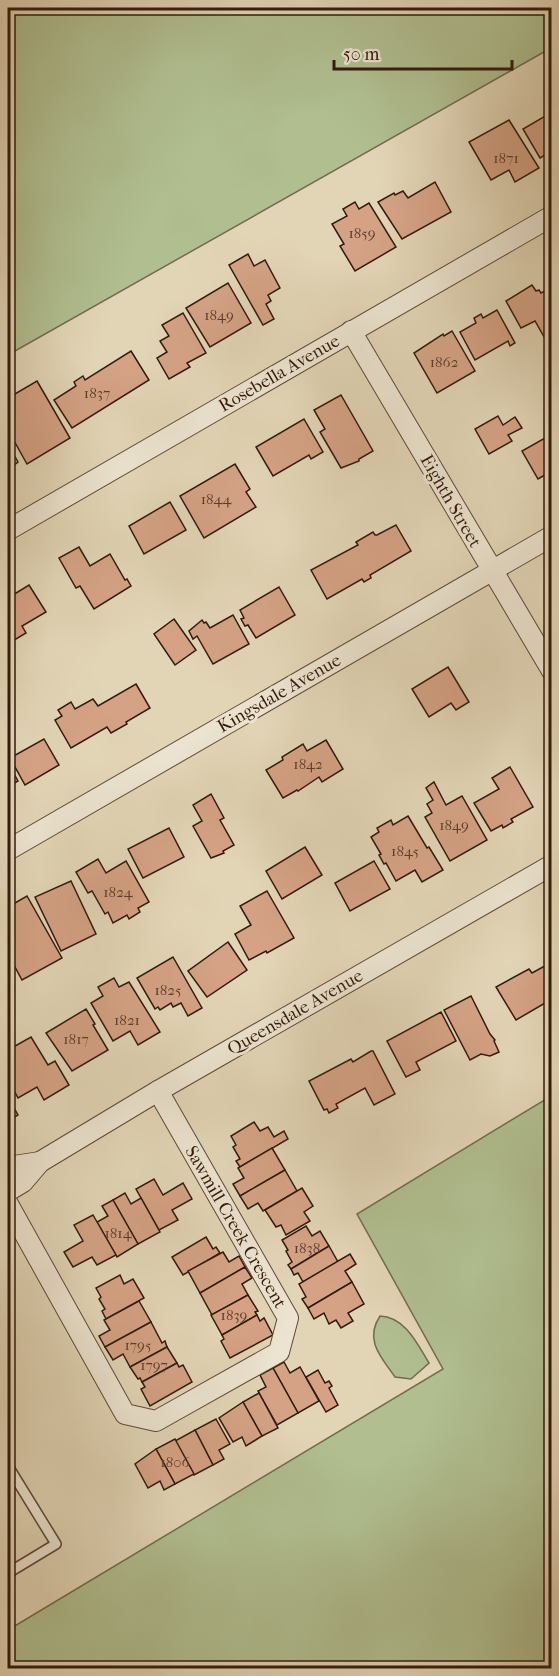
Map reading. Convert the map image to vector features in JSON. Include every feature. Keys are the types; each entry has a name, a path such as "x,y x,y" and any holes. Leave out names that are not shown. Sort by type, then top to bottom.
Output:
{"street":[{"name":"Rosebella Avenue","path":"8,530 552,216"},
{"name":"Eighth Street","path":"351,331 552,671"},
{"name":"Kingsdale Avenue","path":"8,850 552,536"},
{"name":"Queensdale Avenue","path":"8,1191 23,1182 40,1162 158,1091 552,865"},
{"name":"Sawmill Creek Crescent","path":"8,1204 125,1414 156,1421 279,1352 288,1318 158,1091"},
{"name":"Queensdale Avenue","path":"8,1170 14,1166 40,1162"}],"lane":[{"path":"8,1466 56,1544 8,1573"}],"green space":[{"path":"8,8 551,8 551,48 8,355"},
{"path":"551,1096 551,1668 8,1668 8,1630 443,1369 357,1214"},
{"path":"380,1316 389,1317 403,1326 429,1363 411,1379 395,1377 376,1348 375,1325"}],"building":[{"path":"552,112 552,157 550,158 547,154 540,158 523,129"},
{"path":"509,120 539,168 515,182 509,170 491,180 469,142"},
{"path":"435,182 451,212 402,239 378,202 403,191 408,198"},
{"path":"355,202 359,209 369,203 396,247 355,271 340,246 344,244 332,224 347,216 343,209"},
{"path":"248,254 254,266 265,260 280,288 268,295 271,301 266,304 274,319 263,325 229,265"},
{"path":"552,282 552,340 547,342 535,321 521,328 506,301 532,285 536,291 539,290 541,293 547,290 545,286"},
{"path":"228,283 251,323 210,347 186,308"},
{"path":"497,310 515,343 510,346 508,341 475,360 460,332 476,323 474,318 481,314 483,318"},
{"path":"183,313 206,353 187,363 190,367 169,379 157,358 167,352 160,341 169,336 162,325"},
{"path":"452,331 475,371 437,393 414,353 443,334 444,336"},
{"path":"131,351 149,380 72,428 54,400 76,386 74,382 83,376 85,380"},
{"path":"37,381 70,438 27,464 8,430 8,398"},
{"path":"341,395 373,451 359,461 341,468 320,432 325,429 314,410"},
{"path":"498,416 503,425 515,417 522,428 508,435 512,441 489,454 475,429"},
{"path":"304,419 323,452 311,459 309,455 273,476 256,447"},
{"path":"552,434 552,471 538,479 522,451"},
{"path":"8,444 18,462 8,470"},
{"path":"235,464 250,489 246,492 256,507 204,538 180,496"},
{"path":"170,502 186,530 144,554 129,526"},
{"path":"396,525 411,551 370,575 371,578 364,582 362,579 327,599 311,570 358,545 356,542 373,532 377,535"},
{"path":"79,547 90,566 110,554 131,586 94,609 80,586 76,588 59,558"},
{"path":"29,585 46,612 22,626 26,633 11,642 8,637 8,598"},
{"path":"279,587 295,615 256,638 241,619 244,618 240,610"},
{"path":"233,615 249,644 213,664 197,636 193,639 189,631 202,620 210,628"},
{"path":"174,619 196,650 175,665 154,634"},
{"path":"448,667 469,702 456,710 451,703 429,717 412,689"},
{"path":"136,684 150,708 111,733 107,727 71,748 55,720 62,716 58,710 71,702 75,709 93,699 98,706"},
{"path":"44,739 59,765 25,785 10,758"},
{"path":"326,740 343,769 322,782 319,777 283,798 266,770 303,744 307,751"},
{"path":"8,763 18,781 8,787"},
{"path":"510,767 533,807 511,819 513,822 503,828 502,825 491,831 474,803 499,789 492,778"},
{"path":"434,782 446,805 462,796 487,840 450,861 425,817 432,813 427,804 433,800 426,788"},
{"path":"211,794 224,818 220,820 234,845 223,851 224,853 211,858 193,826 202,821 193,805"},
{"path":"408,816 443,870 422,882 415,870 396,881 386,863 384,864 371,837 379,832 377,828 391,820 393,825"},
{"path":"169,828 184,857 143,878 128,849"},
{"path":"305,847 322,875 282,899 266,871"},
{"path":"98,859 106,873 126,861 149,902 138,908 140,912 129,919 127,915 113,923 108,912 105,914 92,891 88,893 76,872"},
{"path":"374,861 390,889 350,911 335,883"},
{"path":"71,881 96,934 61,951 35,897"},
{"path":"267,891 294,938 249,960 235,934 251,925 240,906"},
{"path":"27,896 62,958 22,980 8,954 8,907"},
{"path":"228,942 247,970 207,997 188,971"},
{"path":"173,957 202,1008 188,1016 181,1003 173,1007 171,1003 160,1010 158,1007 155,1009 137,978"},
{"path":"552,962 552,999 516,1020 496,987 529,969 532,973"},
{"path":"114,978 119,987 129,982 160,1032 138,1045 130,1031 113,1041 91,1003 103,996 98,987"},
{"path":"471,996 499,1052 490,1056 481,1054 470,1060 444,1010"},
{"path":"86,1009 108,1050 72,1071 46,1033"},
{"path":"441,1012 456,1041 416,1062 420,1070 406,1077 387,1041"},
{"path":"31,1037 48,1065 55,1061 69,1085 44,1100 37,1087 18,1098 8,1079 8,1050"},
{"path":"371,1051 395,1094 374,1105 365,1088 336,1104 338,1108 329,1113 327,1109 324,1110 309,1081 351,1059 353,1062"},
{"path":"8,1097 18,1115 8,1121"},
{"path":"254,1122 260,1131 268,1127 274,1137 284,1131 288,1139 240,1167 236,1161 240,1159 233,1147 236,1145 231,1136"},
{"path":"272,1148 285,1170 240,1196 233,1184 244,1178 238,1168"},
{"path":"285,1170 297,1191 263,1211 258,1203 248,1209 240,1196"},
{"path":"154,1179 163,1195 183,1183 192,1199 172,1210 178,1220 159,1230 136,1189"},
{"path":"302,1188 313,1206 304,1212 310,1221 286,1235 281,1225 276,1227 265,1210"},
{"path":"125,1193 131,1204 141,1198 160,1232 138,1244 113,1200"},
{"path":"113,1200 138,1244 117,1257 97,1222 108,1216 102,1206"},
{"path":"93,1215 116,1255 97,1265 92,1257 73,1267 64,1252 83,1241 74,1225"},
{"path":"306,1226 312,1236 320,1231 329,1246 291,1269 288,1265 292,1262 282,1240"},
{"path":"206,1237 213,1249 216,1247 220,1253 183,1275 172,1257"},
{"path":"329,1246 338,1262 303,1282 298,1273 294,1275 291,1269"},
{"path":"223,1252 229,1262 239,1256 245,1267 200,1293 188,1271"},
{"path":"350,1254 356,1264 345,1271 352,1282 308,1308 302,1299 306,1297 299,1284"},
{"path":"245,1267 252,1278 242,1284 248,1295 212,1315 200,1293"},
{"path":"120,1275 124,1284 133,1279 144,1298 106,1319 102,1311 105,1309 96,1288"},
{"path":"352,1282 364,1304 348,1313 353,1321 341,1328 336,1320 329,1324 324,1313 314,1319 308,1308"},
{"path":"248,1295 258,1311 255,1312 257,1315 222,1335 211,1315"},
{"path":"139,1301 151,1322 105,1347 99,1336 110,1330 104,1320"},
{"path":"257,1315 260,1321 264,1318 273,1335 230,1358 221,1341 224,1339 222,1335"},
{"path":"151,1322 162,1343 165,1341 167,1347 130,1367 123,1354 113,1360 105,1347"},
{"path":"167,1347 177,1363 142,1382 140,1378 138,1379 130,1367"},
{"path":"284,1362 290,1373 300,1367 319,1401 298,1413 273,1368"},
{"path":"177,1363 179,1367 183,1365 192,1382 150,1406 141,1389 145,1387 142,1382"},
{"path":"273,1368 298,1413 277,1425 258,1391 266,1387 260,1375"},
{"path":"318,1370 325,1383 329,1381 332,1386 329,1388 338,1405 326,1412 306,1377"},
{"path":"259,1393 278,1428 262,1436 243,1402"},
{"path":"243,1402 262,1436 246,1446 242,1437 233,1442 219,1418"},
{"path":"216,1419 230,1444 219,1450 224,1459 213,1465 195,1430"},
{"path":"195,1430 213,1465 194,1475 175,1441"},
{"path":"175,1439 194,1474 175,1484 156,1449"},
{"path":"156,1449 175,1484 164,1490 160,1481 148,1488 135,1464"}]}
